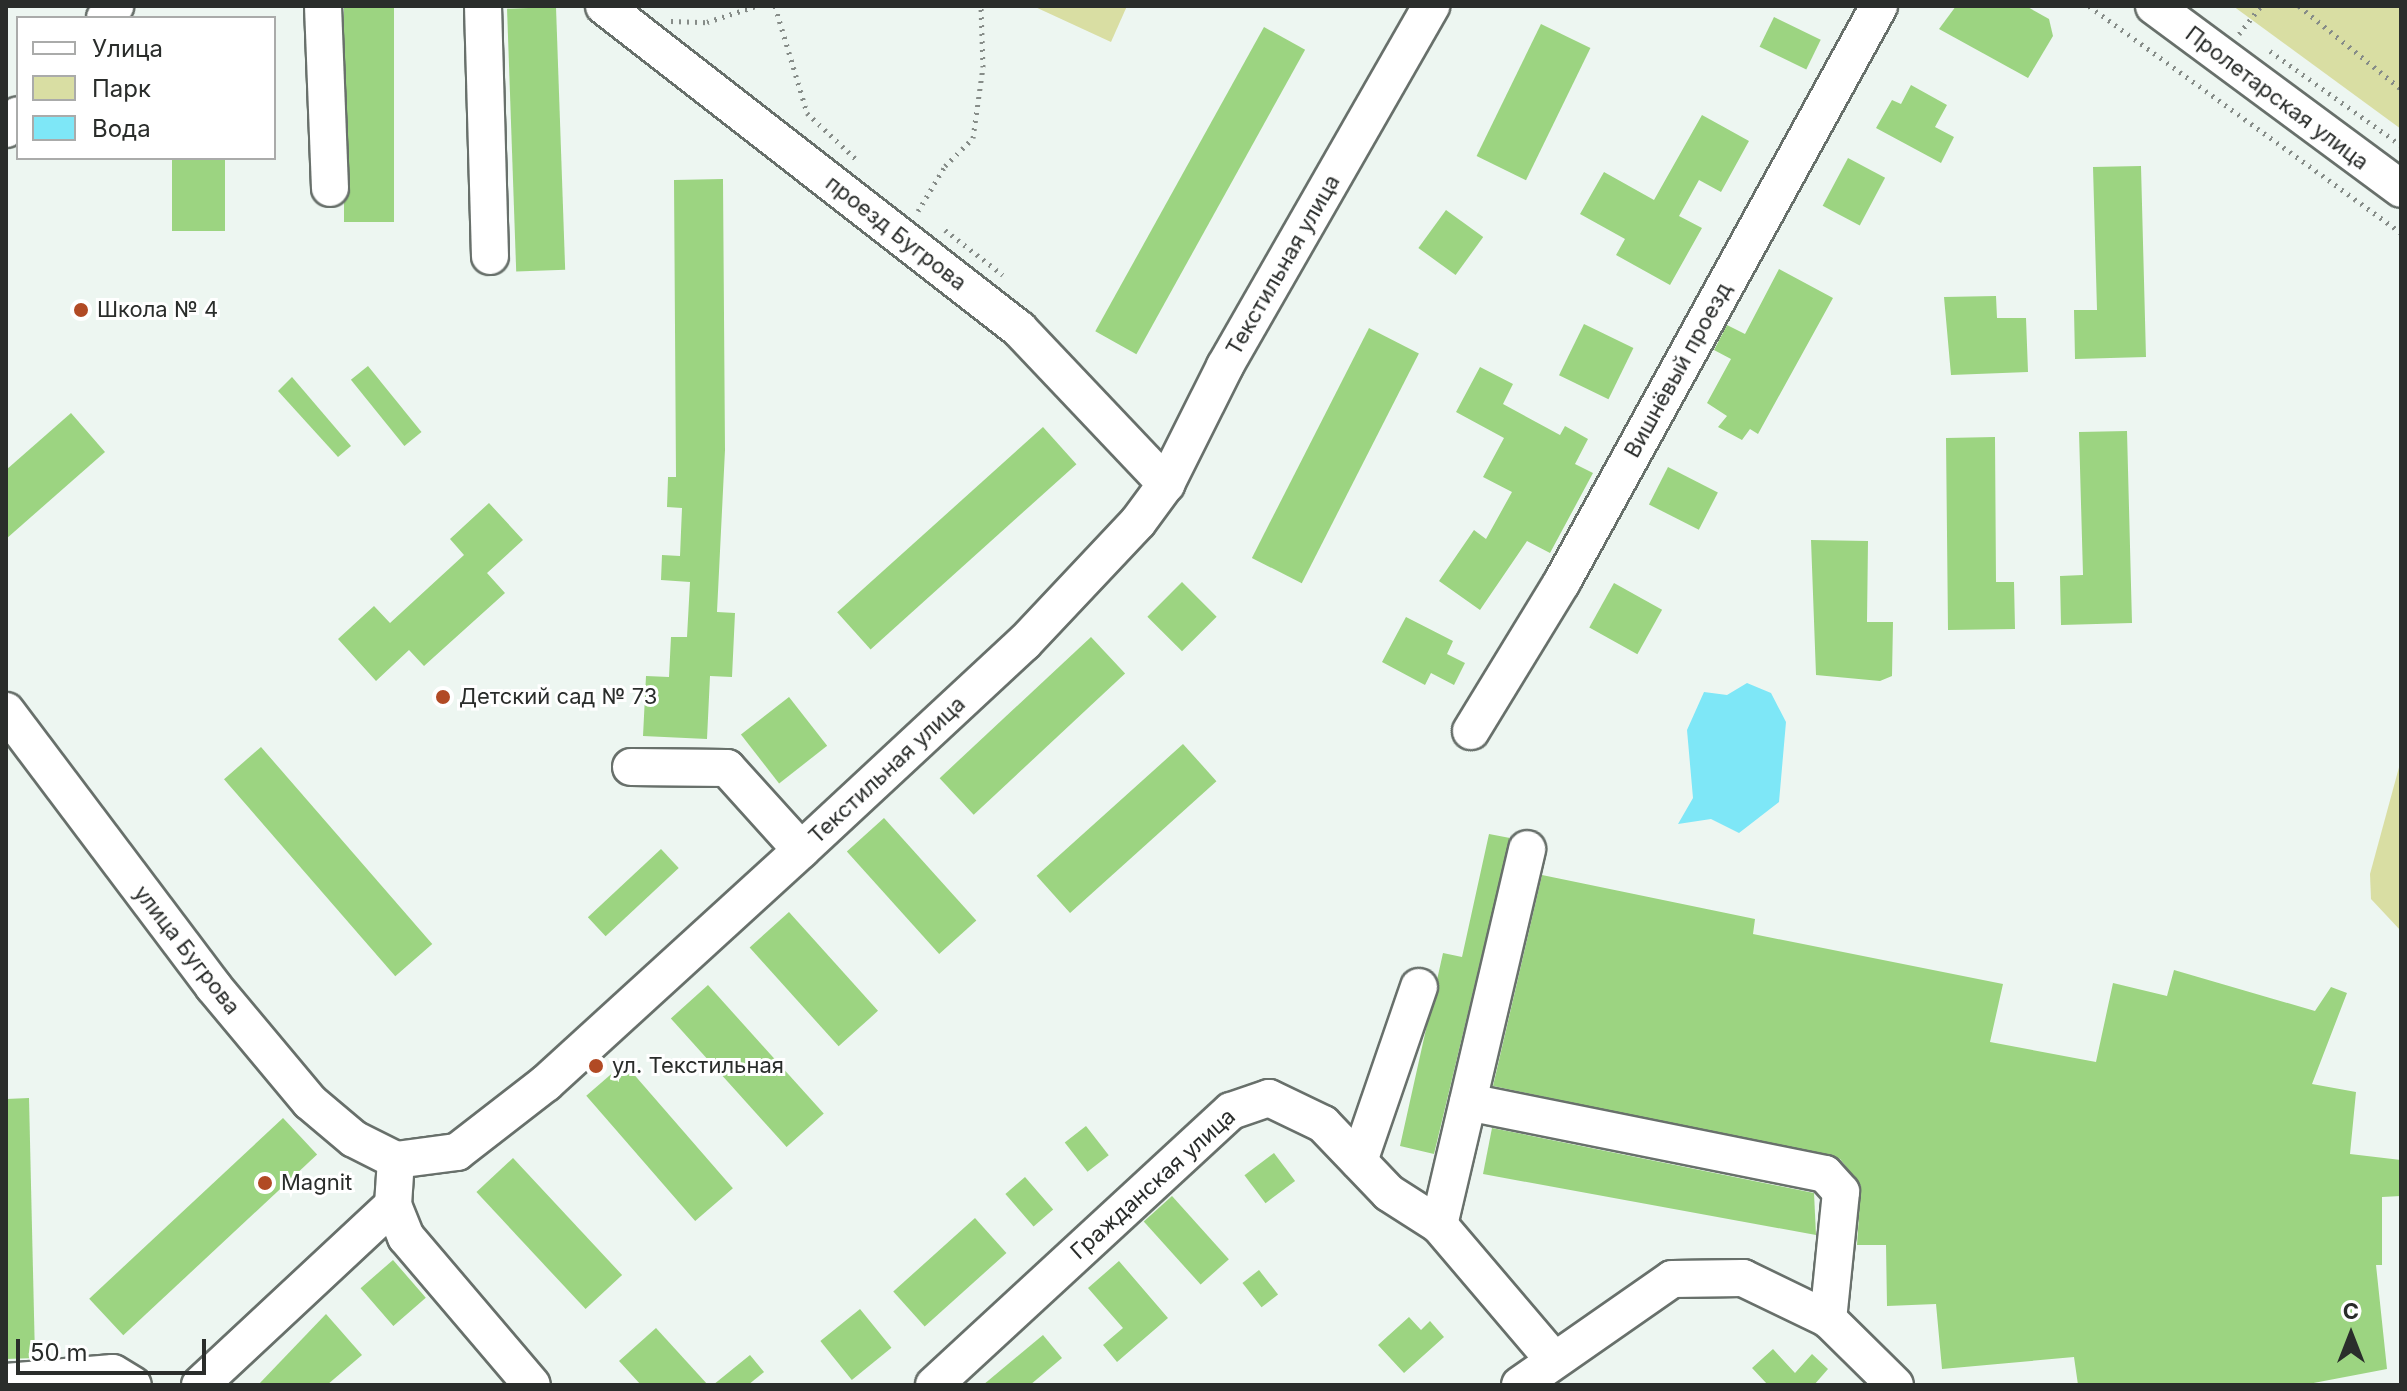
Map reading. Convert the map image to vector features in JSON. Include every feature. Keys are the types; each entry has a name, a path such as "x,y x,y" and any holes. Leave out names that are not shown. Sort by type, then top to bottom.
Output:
{"street":[{"path":"323,6 330,188"},
{"path":"483,6 490,256"},
{"name":"проезд Бугрова","path":"604,6 1019,329 1166,484"},
{"name":"Текстильная улица","path":"396,1160 457,1152 484,1134 801,850 1024,643 1166,484 1225,366 1431,6"},
{"name":"Вишнёвый проезд","path":"1471,731 1562,582 1879,6"},
{"name":"Пролетарская улица","path":"2154,6 2401,189"},
{"name":"улица Бугрова","path":"6,711 310,1102 354,1139 396,1160"},
{"path":"631,767 727,768 801,850"},
{"path":"1439,1225 1527,849"},
{"path":"1359,1161 1419,987"},
{"name":"Гражданская улица","path":"934,1385 1245,1102 1285,1102 1323,1124 1389,1193 1439,1225 1552,1358"},
{"path":"1468,1102 1825,1174 1841,1192 1828,1319"},
{"path":"396,1160 393,1205 406,1237 532,1385"},
{"path":"200,1385 393,1205"},
{"path":"1520,1385 1552,1358 1672,1279 1743,1278 1828,1319 1895,1385"},
{"path":"6,1382 113,1373 133,1385"}],"path":[{"path":"654,20 707,22 756,6"},
{"path":"775,6 807,113 862,166"},
{"path":"918,211 945,166 973,138 983,67 981,6"},
{"path":"2089,6 2401,233"},
{"path":"2252,42 2238,35 2261,6"},
{"path":"2299,6 2401,89"},
{"path":"2266,49 2401,145"},
{"path":"907,203 1011,282"}],"green space":[{"path":"1033,6 1127,6 1111,42"},
{"path":"2233,6 2401,6 2401,129"},
{"path":"2401,760 2401,931 2371,899 2370,874"}],"water":[{"path":"1747,683 1771,693 1786,722 1779,802 1739,833 1711,819 1678,824 1693,798 1687,730 1704,692 1727,695"}],"building":[{"path":"344,6 394,6 394,222 344,222"},
{"path":"1956,6 2026,6 2049,19 2053,36 2028,78 1939,29"},
{"path":"556,7 565,270 516,272 507,9"},
{"path":"1774,17 1821,40 1806,69 1760,47"},
{"path":"1541,24 1590,48 1526,180 1477,156"},
{"path":"1264,27 1305,50 1136,354 1095,331"},
{"path":"1911,85 1947,105 1935,127 1954,137 1941,163 1876,128 1892,100 1901,104"},
{"path":"1702,115 1749,141 1721,192 1699,180 1679,216 1702,228 1670,285 1616,255 1625,239 1580,214 1604,172 1654,200"},
{"path":"1848,158 1885,178 1860,225 1823,206"},
{"path":"172,160 225,160 225,231 172,231"},
{"path":"2141,166 2146,357 2075,359 2074,310 2097,310 2093,167"},
{"path":"723,179 725,450 717,612 735,613 732,677 710,676 707,739 643,736 646,676 669,677 671,637 687,637 690,582 661,580 662,555 680,556 682,508 667,507 668,477 676,477 674,180"},
{"path":"1446,210 1483,237 1456,275 1418,248"},
{"path":"1779,269 1833,298 1758,434 1750,429 1742,440 1718,427 1727,416 1707,403 1731,359 1714,350 1727,325 1745,334"},
{"path":"1996,296 1997,318 2026,318 2028,372 1951,375 1944,297"},
{"path":"1584,324 1633,348 1608,399 1559,375"},
{"path":"1369,328 1419,353 1302,583 1252,558"},
{"path":"368,366 421,432 404,446 351,380"},
{"path":"1480,367 1513,384 1503,404 1560,435 1565,426 1588,439 1575,464 1593,473 1550,553 1527,541 1480,610 1439,581 1474,530 1486,539 1512,492 1483,477 1504,438 1456,412"},
{"path":"292,377 351,446 338,457 278,391"},
{"path":"71,413 105,452 6,539 6,470"},
{"path":"1043,427 1076,464 871,650 837,612"},
{"path":"2127,431 2132,623 2061,625 2060,576 2083,575 2079,432"},
{"path":"1995,437 1996,582 2014,582 2015,629 1948,630 1946,438"},
{"path":"1668,467 1718,492 1699,530 1649,504"},
{"path":"489,503 523,540 487,573 505,593 424,666 409,650 376,681 338,639 374,606 390,623 464,555 450,539"},
{"path":"1811,540 1868,541 1867,622 1893,622 1892,676 1880,681 1816,675"},
{"path":"1182,582 1217,617 1182,651 1147,617"},
{"path":"1614,583 1662,610 1637,654 1589,628"},
{"path":"1406,617 1453,641 1447,654 1465,663 1454,685 1431,673 1425,685 1382,662"},
{"path":"1091,637 1125,674 974,815 940,778"},
{"path":"789,697 827,746 779,783 741,735"},
{"path":"1183,744 1216,781 1070,913 1037,876"},
{"path":"261,747 432,944 395,976 224,779"},
{"path":"884,818 976,921 939,954 847,851"},
{"path":"1489,834 1510,838 1434,1154 1400,1146 1443,953 1462,957"},
{"path":"661,849 679,868 606,936 588,917"},
{"path":"1542,875 1755,919 1753,934 2003,984 1990,1042 2096,1062 2113,983 2167,996 2174,970 2315,1011 2331,987 2347,993 2312,1084 2356,1092 2350,1154 2401,1160 2401,1196 2382,1197 2382,1265 2376,1265 2387,1369 2303,1385 2078,1385 2074,1357 1942,1369 1936,1304 1887,1306 1886,1245 1857,1245 1861,1186 1840,1159 1493,1086"},
{"path":"789,912 878,1011 839,1046 750,947"},
{"path":"708,985 824,1114 787,1147 671,1018"},
{"path":"624,1063 733,1188 695,1221 586,1096"},
{"path":"29,1098 35,1358 6,1359 6,1099"},
{"path":"283,1118 317,1155 123,1335 89,1299"},
{"path":"1086,1126 1109,1155 1088,1172 1065,1143"},
{"path":"1492,1128 1814,1193 1816,1235 1483,1174"},
{"path":"1274,1153 1295,1181 1266,1203 1244,1175"},
{"path":"513,1158 622,1275 586,1309 476,1192"},
{"path":"1025,1177 1053,1209 1034,1227 1005,1194"},
{"path":"1172,1196 1229,1259 1201,1285 1144,1221"},
{"path":"975,1218 1006,1253 925,1327 893,1292"},
{"path":"393,1260 426,1298 393,1326 361,1288"},
{"path":"1119,1261 1168,1318 1117,1362 1103,1345 1123,1328 1088,1288"},
{"path":"1259,1270 1278,1294 1262,1307 1242,1283"},
{"path":"860,1309 891,1348 852,1380 820,1341"},
{"path":"326,1314 362,1355 327,1385 258,1385"},
{"path":"1409,1317 1421,1330 1430,1321 1444,1337 1404,1373 1378,1345"},
{"path":"656,1328 708,1385 641,1385 619,1361"},
{"path":"1043,1335 1062,1358 1030,1385 983,1385"},
{"path":"1773,1349 1795,1373 1812,1354 1828,1369 1814,1385 1768,1385 1752,1368"},
{"path":"750,1355 764,1372 748,1385 713,1385"}],"place":[{"name":"Школа № 4","path":"81,310"},
{"name":"Детский сад № 73","path":"443,697"},
{"name":"ул. Текстильная","path":"596,1066"},
{"name":"Magnit","path":"265,1183"}]}
